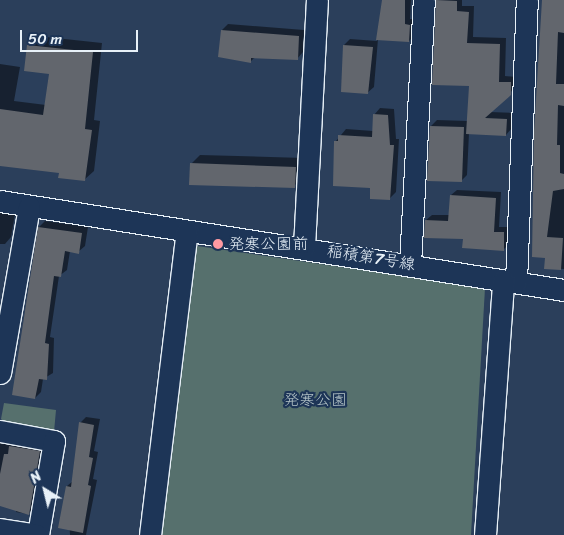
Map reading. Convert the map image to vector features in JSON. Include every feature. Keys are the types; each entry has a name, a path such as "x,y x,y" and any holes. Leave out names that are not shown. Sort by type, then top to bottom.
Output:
{"street":[{"path":"304,247 317,0"},
{"path":"410,264 424,0"},
{"path":"485,535 509,281 527,0"},
{"name":"稲積第7号線","path":"0,201 187,231 304,247 564,290"},
{"path":"0,373 29,206"},
{"path":"150,535 187,231"},
{"path":"0,431 54,440 37,535 0,529"}],"green space":[{"name":"発寒公園","path":"197,246 485,288 471,535 161,535"},
{"path":"4,403 56,410 54,432 6,424 1,419"}],"building":[{"path":"382,0 405,0 405,24 410,25 409,42 376,40"},
{"path":"436,0 457,1 457,11 469,12 467,43 500,44 499,82 511,82 511,95 485,118 507,119 506,136 466,134 469,86 432,85"},
{"path":"542,0 564,0 564,33 558,32 556,84 564,84 564,106 558,105 557,145 560,145 560,173 564,174 564,189 553,191 547,237 563,238 561,270 544,269 545,258 532,257 534,132"},
{"path":"221,30 299,36 298,60 251,58 251,63 218,57"},
{"path":"27,45 93,52 85,129 92,130 85,181 58,178 59,173 0,166 0,109 43,115 49,74 24,71"},
{"path":"343,45 373,47 368,94 341,92"},
{"path":"373,114 388,115 390,145 394,145 390,200 370,199 370,188 333,186 334,141 338,141 338,135 372,137"},
{"path":"430,126 464,127 462,182 427,181"},
{"path":"190,163 296,167 295,188 189,185"},
{"path":"450,195 496,198 494,232 504,232 504,251 462,248 463,239 424,238 425,220 448,221"},
{"path":"38,227 82,233 79,254 65,251 61,277 54,276 45,343 49,344 47,380 39,379 35,399 12,395"},
{"path":"79,422 94,425 89,457 93,458 88,485 91,486 83,533 58,528 66,486 71,487"},
{"path":"9,446 40,451 29,515 0,506 0,474 4,454 8,454"}],"place":[{"name":"発寒公園前","path":"218,244"}]}
